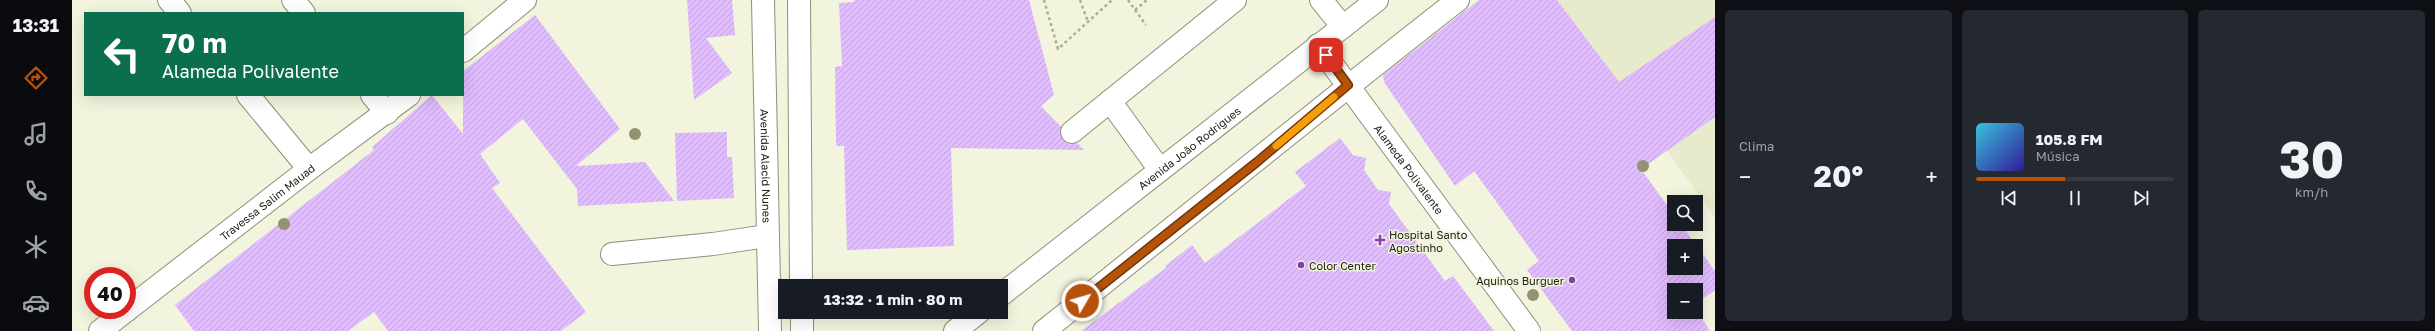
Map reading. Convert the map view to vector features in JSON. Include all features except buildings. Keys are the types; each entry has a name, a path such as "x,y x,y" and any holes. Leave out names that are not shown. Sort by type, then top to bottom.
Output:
{"street":[{"path":"169,0 179,12"},
{"path":"293,0 303,12"},
{"path":"464,50 525,0"},
{"name":"Avenida Alacid Nunes","path":"762,0 770,331"},
{"path":"799,0 801,279"},
{"path":"1072,132 1235,0"},
{"path":"1321,0 1343,27"},
{"name":"Avenida João Rodrigues","path":"1008,289 1376,0"},
{"path":"1044,331 1257,162 1348,85 1458,0"},
{"name":"Alameda Polivalente","path":"1318,45 1529,331"},
{"path":"249,96 309,169"},
{"path":"373,96 387,113"},
{"name":"Travessa Salim Mauad","path":"136,303 309,169 387,113 408,96"},
{"path":"1110,101 1160,170"},
{"path":"612,254 713,244 767,236"},
{"name":"Travessa Salim Mauad","path":"100,331 115,319"},
{"path":"802,319 802,331"},
{"path":"955,331 971,319"}],"path":[{"path":"1044,0 1058,49 1112,0"},
{"path":"1080,0 1088,22"},
{"path":"1128,0 1146,25"},
{"path":"1135,10 1147,0"}],"shaded area":[{"path":"1479,0 1715,0 1715,218 1703,201 1703,195 1699,195 1611,72 1455,186 1384,82 1383,73"}],"slow traffic":[{"path":"1276,146 1334,97"}],"place":[{"name":"Hospital Santo Agostinho","path":"1380,240"},
{"name":"Color Center","path":"1301,265"},
{"name":"Aquinos Burguer","path":"1572,280"}],"route":[{"path":"1082,301 1257,162 1348,85 1326,55"}]}
